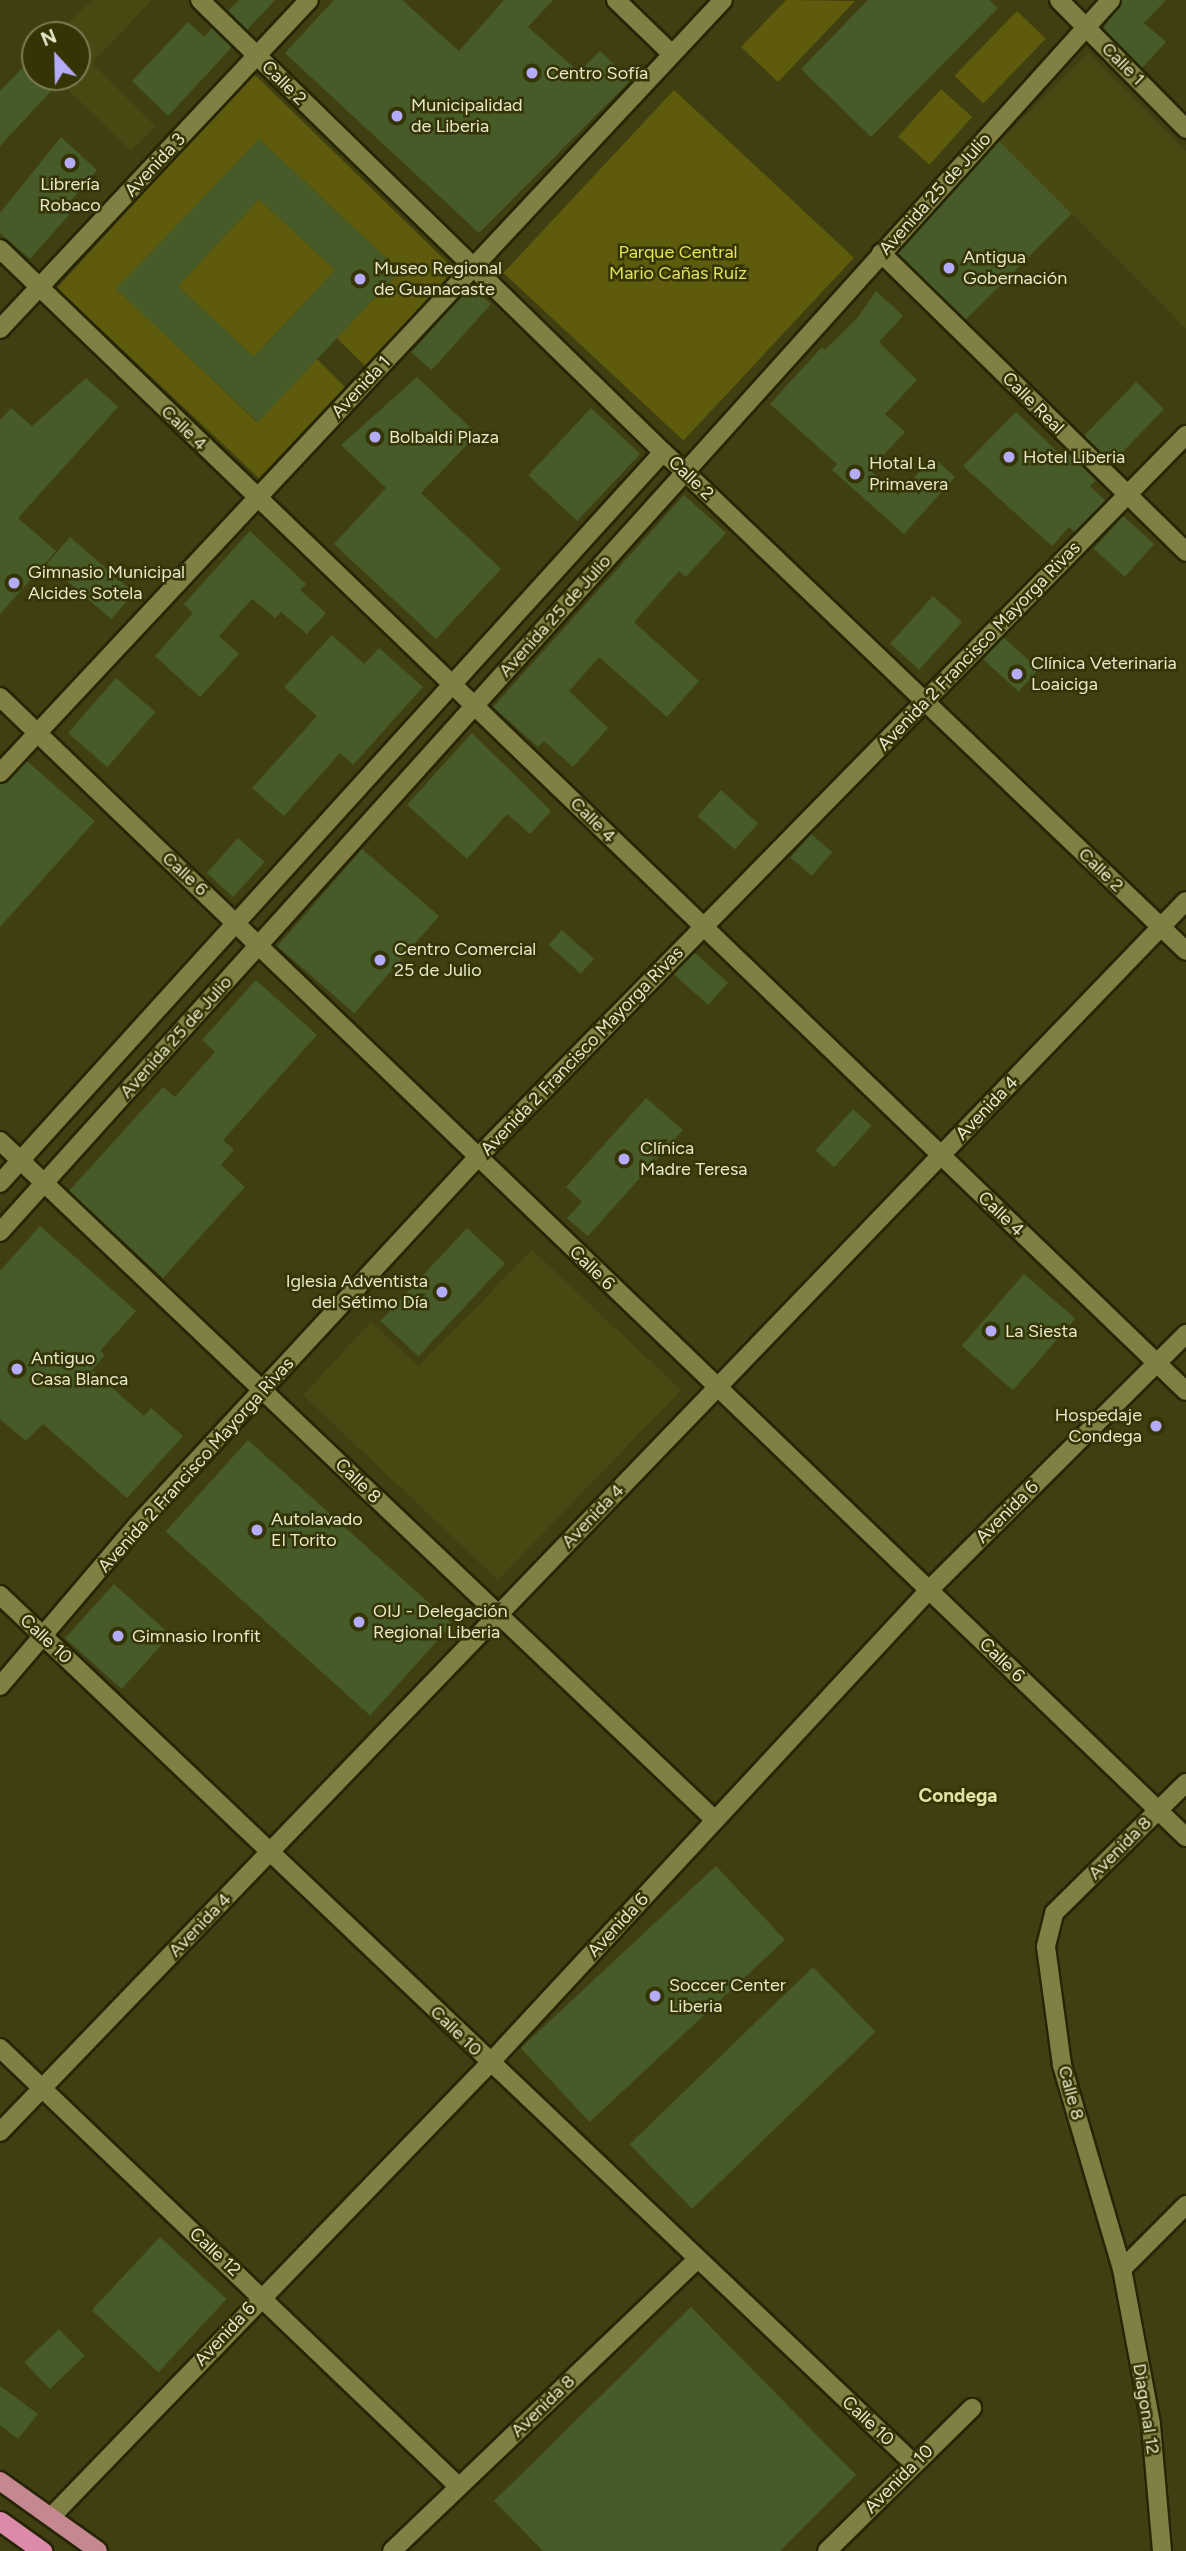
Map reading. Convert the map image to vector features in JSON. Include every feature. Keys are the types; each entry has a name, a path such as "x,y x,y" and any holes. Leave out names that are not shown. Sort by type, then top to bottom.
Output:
{"highway":[{"path":"0,2521 42,2551"}],"main road":[{"path":"0,2481 98,2551"}],"street":[{"name":"Calle 2","path":"200,0 472,268 1186,951"},
{"name":"Avenida 3","path":"0,329 309,0"},
{"path":"616,0 672,54"},
{"name":"Avenida 1","path":"0,773 723,0"},
{"name":"Calle 1","path":"1059,0 1186,129"},
{"name":"Avenida 25 de Julio","path":"0,1232 1111,0"},
{"name":"Calle 4","path":"0,250 476,704 702,928 1186,1391"},
{"name":"Calle Real","path":"881,253 1186,552"},
{"name":"Avenida 2 Francisco Mayorga Rivas","path":"0,1686 46,1638 137,1525 477,1158 1186,435"},
{"name":"Avenida 25 de Julio","path":"0,1183 663,452"},
{"name":"Calle 6","path":"0,697 1186,1837"},
{"name":"Avenida 4","path":"0,2132 1186,901"},
{"name":"Calle 8","path":"0,1141 715,1820"},
{"name":"Avenida 6","path":"51,2517 261,2295 489,2064 929,1590 1186,1334"},
{"name":"Calle 10","path":"0,1595 695,2261 914,2464"},
{"name":"Avenida 8","path":"1054,1913 1186,1783"},
{"name":"Calle 8","path":"1054,1913 1046,1946 1062,2065 1122,2269"},
{"name":"Calle 12","path":"0,2048 459,2487"},
{"path":"1122,2269 1186,2205"},
{"name":"Avenida 8","path":"392,2551 695,2261"},
{"name":"Diagonal 12","path":"1122,2269 1151,2424 1162,2551"},
{"name":"Avenida 10","path":"827,2551 972,2408"}],"shaded area":[{"path":"92,0 152,0 92,63 155,126 131,151 69,91 91,91 91,21 70,21"},
{"path":"1089,53 1186,151 1186,329 999,141"},
{"path":"532,1250 681,1390 498,1580 303,1395 371,1322 419,1366"}],"green space":[{"path":"786,0 855,1 778,82 741,47"},
{"path":"1017,11 1046,39 983,104 954,76"},
{"path":"253,73 455,270 365,366 337,338 400,271 259,139 117,289 257,422 317,359 345,387 259,478 57,288"},
{"path":"941,89 972,117 929,165 898,137"},
{"name":"Parque Central Mario Cañas Ruíz","path":"674,90 854,258 683,441 504,273"},
{"path":"259,199 335,270 254,357 178,286"}],"building":[{"path":"239,0 275,0 247,30 228,11"},
{"path":"334,0 402,0 459,51 504,0 553,0 528,27 579,72 600,51 631,80 479,233 285,53"},
{"path":"868,0 989,0 998,8 871,137 801,69"},
{"path":"1122,0 1166,0 1144,23 1166,42 1142,68 1103,29"},
{"path":"188,22 204,37 212,28 232,47 168,116 132,81"},
{"path":"21,69 21,91 51,91 0,146 0,91"},
{"path":"61,137 97,170 64,209 69,215 30,259 0,233 0,213"},
{"name":"Museo Regional de Guanacaste","path":"259,139 400,271 258,422 116,289","holes":["259,199 335,270 254,357 178,286"]},
{"path":"999,141 1072,214 965,321 892,248"},
{"path":"471,286 491,304 432,370 411,352"},
{"path":"876,291 903,316 879,342 917,380 885,414 905,432 870,470 898,495 933,457 955,477 904,534 832,470 837,464 770,404 822,347 825,350 858,317"},
{"path":"417,377 477,434 421,493 501,569 436,639 334,544 386,488 341,445"},
{"path":"86,378 118,407 18,518 56,551 0,614 0,420 11,408 32,426"},
{"path":"1136,382 1164,409 1112,463 1084,436"},
{"path":"591,408 640,454 577,521 528,475"},
{"path":"1016,412 1063,457 1068,452 1096,480 1090,486 1106,501 1075,532 1069,527 1052,546 963,466"},
{"path":"684,495 726,533 686,577 679,571 634,622 699,681 667,717 599,657 569,691 608,728 573,767 544,741 538,747 493,707"},
{"path":"1123,516 1154,544 1125,577 1094,549"},
{"path":"250,531 306,584 300,590 326,613 307,634 281,612 275,618 252,599 219,636 239,654 200,697 155,656 193,613 184,604"},
{"path":"70,537 134,593 111,619 47,563"},
{"path":"933,596 962,622 919,670 890,644"},
{"path":"332,635 364,664 379,648 423,687 353,765 340,753 284,816 252,788 317,716 284,687"},
{"name":"Clínica Veterinaria Loaiciga","path":"1003,637 1039,669 1019,691 983,659"},
{"path":"116,678 155,712 107,767 68,733"},
{"path":"472,733 551,811 530,834 507,814 467,859 407,805"},
{"path":"27,761 95,821 0,927 0,784"},
{"path":"721,790 758,823 735,849 698,816"},
{"path":"811,834 832,852 812,876 791,857"},
{"path":"238,838 265,862 233,897 207,873"},
{"path":"362,849 439,916 354,1013 277,946"},
{"path":"562,930 594,959 581,974 549,945"},
{"path":"694,952 728,983 708,1005 674,974"},
{"path":"256,980 317,1035 223,1140 234,1150 221,1165 245,1187 163,1278 69,1191 163,1087 175,1097 215,1052 202,1040"},
{"name":"Clínica Madre Teresa","path":"646,1098 683,1130 588,1236 567,1218 582,1202 566,1187"},
{"path":"853,1109 872,1126 834,1167 816,1151"},
{"path":"40,1226 136,1311 100,1351 105,1355 92,1370 144,1416 151,1408 183,1436 127,1498 43,1424 26,1441 0,1419 0,1271"},
{"name":"Iglesia Adventista del Sétimo Día","path":"467,1228 505,1263 418,1356 380,1321"},
{"name":"La Siesta","path":"1024,1274 1075,1319 1013,1390 962,1346"},
{"path":"248,1440 452,1624 370,1715 166,1531"},
{"name":"Gimnasio Ironfit","path":"114,1584 170,1635 122,1689 65,1638"},
{"name":"Soccer Center Liberia","path":"716,1866 785,1940 590,2122 521,2048"},
{"name":"Soccer Center Liberia","path":"813,1967 876,2032 692,2209 630,2144"},
{"path":"160,2237 227,2299 158,2372 92,2310"},
{"path":"691,2307 856,2475 780,2551 543,2551 494,2501"},
{"path":"59,2329 85,2356 50,2389 24,2362"},
{"path":"0,2386 38,2414 18,2439 0,2425"}],"place":[{"name":"Centro Sofía","path":"532,73"},
{"name":"Municipalidad de Liberia","path":"397,116"},
{"name":"Librería Robaco","path":"70,163"},
{"name":"Antigua Gobernación","path":"949,268"},
{"name":"Museo Regional de Guanacaste","path":"360,279"},
{"name":"Bolbaldi Plaza","path":"375,437"},
{"name":"Hotel Liberia","path":"1009,457"},
{"name":"Hotal La Primavera","path":"855,474"},
{"name":"Gimnasio Municipal Alcides Sotela","path":"14,583"},
{"name":"Clínica Veterinaria Loaiciga","path":"1017,674"},
{"name":"Centro Comercial 25 de Julio","path":"380,960"},
{"name":"Clínica Madre Teresa","path":"624,1159"},
{"name":"Iglesia Adventista del Sétimo Día","path":"442,1292"},
{"name":"La Siesta","path":"991,1331"},
{"name":"Antiguo Casa Blanca","path":"17,1369"},
{"name":"Hospedaje Condega","path":"1156,1426"},
{"name":"Autolavado El Torito","path":"257,1530"},
{"name":"OIJ - Delegación Regional Liberia","path":"359,1622"},
{"name":"Gimnasio Ironfit","path":"118,1636"},
{"name":"Soccer Center Liberia","path":"655,1996"}],"district":[{"name":"Condega","path":"958,1796"}]}
